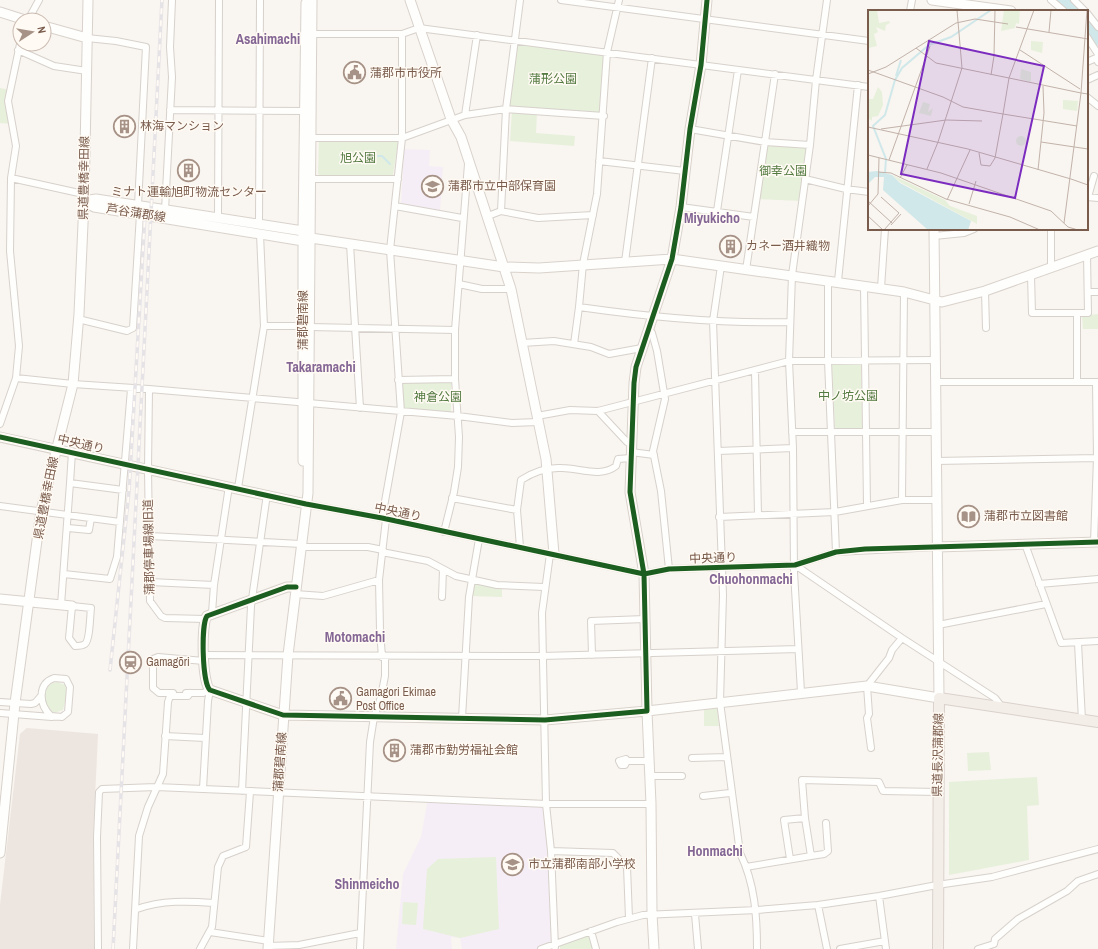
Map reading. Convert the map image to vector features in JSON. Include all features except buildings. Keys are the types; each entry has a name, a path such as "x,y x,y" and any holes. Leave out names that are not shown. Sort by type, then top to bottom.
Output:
{"main road":[{"name":"県道長沢蒲郡線","path":"938,949 937,885 939,698 1098,722"}],"street":[{"path":"32,12 39,0"},
{"name":"県道豊橋幸田線","path":"0,853 15,703 41,511 73,384 84,201 88,0"},
{"path":"165,210 172,77 170,47 172,0"},
{"path":"218,217 219,0"},
{"path":"203,789 205,738 210,690 205,682 204,658 208,616 221,540 252,399 264,326 259,229 260,0"},
{"path":"302,231 306,0"},
{"path":"312,0 311,179 307,239 504,267 539,268 672,259 881,288 904,292 942,302 985,291 1098,251"},
{"path":"410,0 452,119 461,137 468,164 488,216 511,289 547,469 552,554 544,587 542,613 542,656 545,720 546,804 551,851 555,947"},
{"path":"500,211 506,109 520,0"},
{"path":"561,0 868,41"},
{"path":"574,344 583,264 597,194 604,116 607,52 619,0"},
{"path":"654,949 644,574 632,504 631,451 633,400 636,367 672,259 681,207 690,129 701,65 707,0"},
{"path":"801,692 793,514 793,448 789,361 790,322 792,275 810,145 816,80 827,0"},
{"path":"910,10 912,0"},
{"path":"932,0 956,2 1006,10"},
{"path":"1051,0 1063,10"},
{"path":"1074,0 1084,10"},
{"path":"0,12 12,16"},
{"path":"1088,14 1098,27"},
{"path":"52,28 87,38 116,41 146,47 133,328 127,331 78,319"},
{"path":"312,34 402,34 419,28 868,87"},
{"path":"360,949 367,796 374,717 381,697 385,676 380,630 379,580 384,519 401,412 390,250 402,138 402,34"},
{"path":"465,115 477,35"},
{"path":"1088,39 1098,54"},
{"path":"0,424 16,378 19,346 10,251 11,178 16,146 8,101 18,52"},
{"path":"28,52 54,66 86,71"},
{"path":"625,262 652,58"},
{"path":"1088,62 1096,58 1098,62"},
{"path":"717,212 738,70"},
{"path":"746,270 775,74"},
{"path":"1088,80 1098,75"},
{"path":"838,282 846,189 858,85"},
{"path":"1088,98 1098,106"},
{"path":"311,138 402,138 465,115 506,109 604,116"},
{"path":"170,110 304,111"},
{"path":"690,129 765,142 810,145"},
{"path":"599,161 685,171"},
{"path":"444,532 458,467 455,330 461,261 462,218 468,164"},
{"path":"1094,176 1088,197 1098,198"},
{"path":"11,178 79,193 84,201"},
{"path":"311,179 398,179"},
{"path":"805,179 846,189 868,192"},
{"name":"芦谷蒲郡線","path":"84,201 96,199 139,209 259,229 307,239"},
{"path":"395,206 462,218"},
{"path":"681,207 754,217"},
{"name":"芦谷蒲郡線","path":"139,209 165,210 218,217 259,229 302,231 307,239"},
{"path":"488,216 500,211 538,218 593,216"},
{"path":"881,288 885,230"},
{"path":"798,649 592,656 384,657 248,655 204,658 158,656 154,659 152,685 159,693 203,693 210,690 283,715 545,720 647,711 801,692 867,686 939,698 934,232 964,233 972,230"},
{"path":"1051,268 1052,230"},
{"name":"蒲郡碧南線","path":"268,945 288,655 306,504 303,493 306,404 307,239"},
{"path":"350,244 360,408"},
{"path":"1031,275 1032,313 1088,313 1087,255"},
{"path":"721,266 713,321 722,568 722,652 720,702 730,793 740,853 746,867 757,910 757,949"},
{"path":"828,280 828,361 836,552"},
{"path":"459,284 482,289 511,289"},
{"path":"864,286 867,505"},
{"path":"985,291 986,328"},
{"path":"902,500 904,292"},
{"path":"1088,292 1098,292"},
{"path":"579,307 652,317 713,321 790,322"},
{"path":"1077,313 1077,382"},
{"path":"264,326 455,330"},
{"path":"649,329 652,332 657,351 665,399 654,455 661,491 669,569"},
{"path":"522,343 554,341 591,347 609,354 642,348"},
{"path":"16,378 458,416 512,423 538,419 570,410 598,411 633,400 755,371 789,361 936,360"},
{"path":"755,371 758,515"},
{"path":"398,380 455,379"},
{"path":"936,382 1097,382 1096,542 937,547"},
{"path":"64,574 110,579 117,557 126,464 131,389"},
{"name":"蒲郡停車場線旧道","path":"149,389 148,469 150,582 152,605 161,616 165,618 208,616"},
{"path":"598,411 627,442 631,451"},
{"path":"792,432 936,432"},
{"name":"中央通り","path":"0,437 267,494 306,504 520,547 644,574 669,569 795,565 836,552 937,547"},
{"path":"718,451 793,448"},
{"path":"520,547 517,510 521,480 533,472 547,469 562,468 604,472 616,466 620,458 631,451 654,455"},
{"path":"61,605 68,528 67,513 72,452"},
{"path":"936,461 1097,458"},
{"path":"70,483 123,490"},
{"path":"242,791 251,600 267,494"},
{"path":"452,498 517,510"},
{"path":"719,517 835,512 867,505 902,500 936,500"},
{"path":"0,506 67,513 120,522"},
{"path":"68,528 89,530 90,518"},
{"path":"150,536 259,542 300,546 368,547 428,561 442,570 456,576 497,585 544,587"},
{"path":"462,718 471,579 479,539"},
{"path":"1025,544 1061,643 1098,642"},
{"path":"795,565 938,662 995,698 1002,707"},
{"path":"442,570 442,597"},
{"path":"1039,584 1098,579"},
{"path":"208,616 287,588 323,596 379,580"},
{"path":"150,582 214,585"},
{"path":"0,599 29,601 91,608 88,639 85,644 80,646 71,643 69,638 72,606"},
{"path":"938,625 1046,604"},
{"path":"592,656 591,621 645,619"},
{"path":"871,748 867,718 869,714 867,686 889,658 892,650 902,638"},
{"path":"1078,642 1082,720"},
{"path":"0,702 35,703 41,696 44,686 52,678 64,678 69,683 70,691 67,714 62,718 0,713"},
{"path":"133,949 137,909 139,836 156,787 163,774 165,736 170,696 188,696 190,693"},
{"path":"41,696 44,709 54,717"},
{"path":"165,736 205,738"},
{"path":"692,758 726,757"},
{"path":"627,762 649,760"},
{"path":"650,776 682,776"},
{"path":"811,856 804,818 802,780 879,782 883,791 938,792"},
{"path":"98,949 97,837 99,792 104,789 156,787 546,804 651,804"},
{"path":"200,949 210,932 218,867 223,856 246,847 250,792"},
{"path":"703,796 730,793"},
{"path":"790,859 784,820 804,818"},
{"path":"746,867 824,854 828,851 826,823"},
{"path":"541,949 555,947 591,931 629,918 652,914 695,914 818,905 992,877 1098,849"},
{"path":"551,851 613,853 627,867 629,918"},
{"path":"978,949 994,944 995,939 1018,919 1067,891 1078,881 1098,874"},
{"path":"879,896 886,949"},
{"path":"137,909 148,904 184,900 214,903"},
{"path":"818,905 827,949"},
{"path":"695,914 698,949"},
{"path":"591,931 596,949"},
{"path":"210,932 268,945 299,945 360,933"},
{"path":"840,949 885,941"}],"shaded area":[{"path":"404,149 430,150 429,166 443,167 440,212 401,203"},
{"path":"27,728 98,734 93,840 94,949 0,949 0,905 20,734"},
{"path":"428,798 546,804 555,945 542,949 462,949 460,938 451,937 452,949 396,949 403,874 421,837"}],"green space":[{"name":"蒲形公園","path":"515,40 607,52 604,116 506,109"},
{"path":"0,88 10,90 12,124 0,123"},
{"path":"512,110 537,112 536,133 575,136 574,146 510,141"},
{"name":"旭公園","path":"319,140 395,140 398,143 393,175 319,175"},
{"name":"御幸公園","path":"765,142 810,145 802,201 756,199"},
{"path":"1098,314 1098,329 1083,329 1082,316"},
{"name":"中ノ坊公園","path":"832,365 861,365 862,427 860,429 837,429 835,427"},
{"name":"神倉公園","path":"403,383 451,383 451,412 403,409 401,385"},
{"path":"473,578 502,587 502,597 472,596"},
{"path":"57,682 65,685 67,694 63,710 54,713 45,705 45,697 48,687"},
{"path":"717,706 719,726 704,726 704,708"},
{"path":"989,752 991,770 968,771 967,753"},
{"path":"1037,777 1039,805 1027,806 1029,860 949,875 949,782"},
{"path":"496,857 499,929 460,938 423,929 427,869 438,859"},
{"path":"403,902 418,903 416,925 402,924"},
{"path":"589,933 594,949 560,949 560,944"}],"waterway":[{"path":"1062,0 1074,10"},
{"path":"1088,25 1098,40"},
{"path":"340,156 362,156"},
{"path":"378,156 382,156 390,164"}],"railway":[{"path":"113,949 162,0"},
{"path":"110,670 129,491 145,215"}],"cycle path":[{"path":"296,587 287,587 207,616 204,630 203,653 205,677 210,690 283,715 545,720 647,711 644,574 630,492 634,383 636,367 672,259 681,207 690,129 701,65 707,0"},
{"path":"0,437 306,504 382,518 644,574 669,569 795,565 836,552 865,549 1098,542"}],"place":[{"name":"蒲郡市市役所","path":"355,73"},
{"name":"林海マンション","path":"125,126"},
{"name":"ミナト運輸旭町物流センター","path":"189,171"},
{"name":"蒲郡市立中部保育園","path":"433,186"},
{"name":"カネー酒井織物","path":"731,246"},
{"name":"蒲郡市立図書館","path":"968,516"},
{"name":"Gamagōri","path":"130,662"},
{"name":"Gamagori Ekimae Post Office","path":"340,699"},
{"name":"蒲郡市勤労福祉会館","path":"395,750"},
{"name":"市立蒲郡南部小学校","path":"513,864"}],"district":[{"name":"Asahimachi","path":"268,39"},
{"name":"Miyukicho","path":"712,218"},
{"name":"Takaramachi","path":"321,367"},
{"name":"Chuohonmachi","path":"751,579"},
{"name":"Motomachi","path":"355,637"},
{"name":"Honmachi","path":"715,851"},
{"name":"Shinmeicho","path":"367,884"}]}
